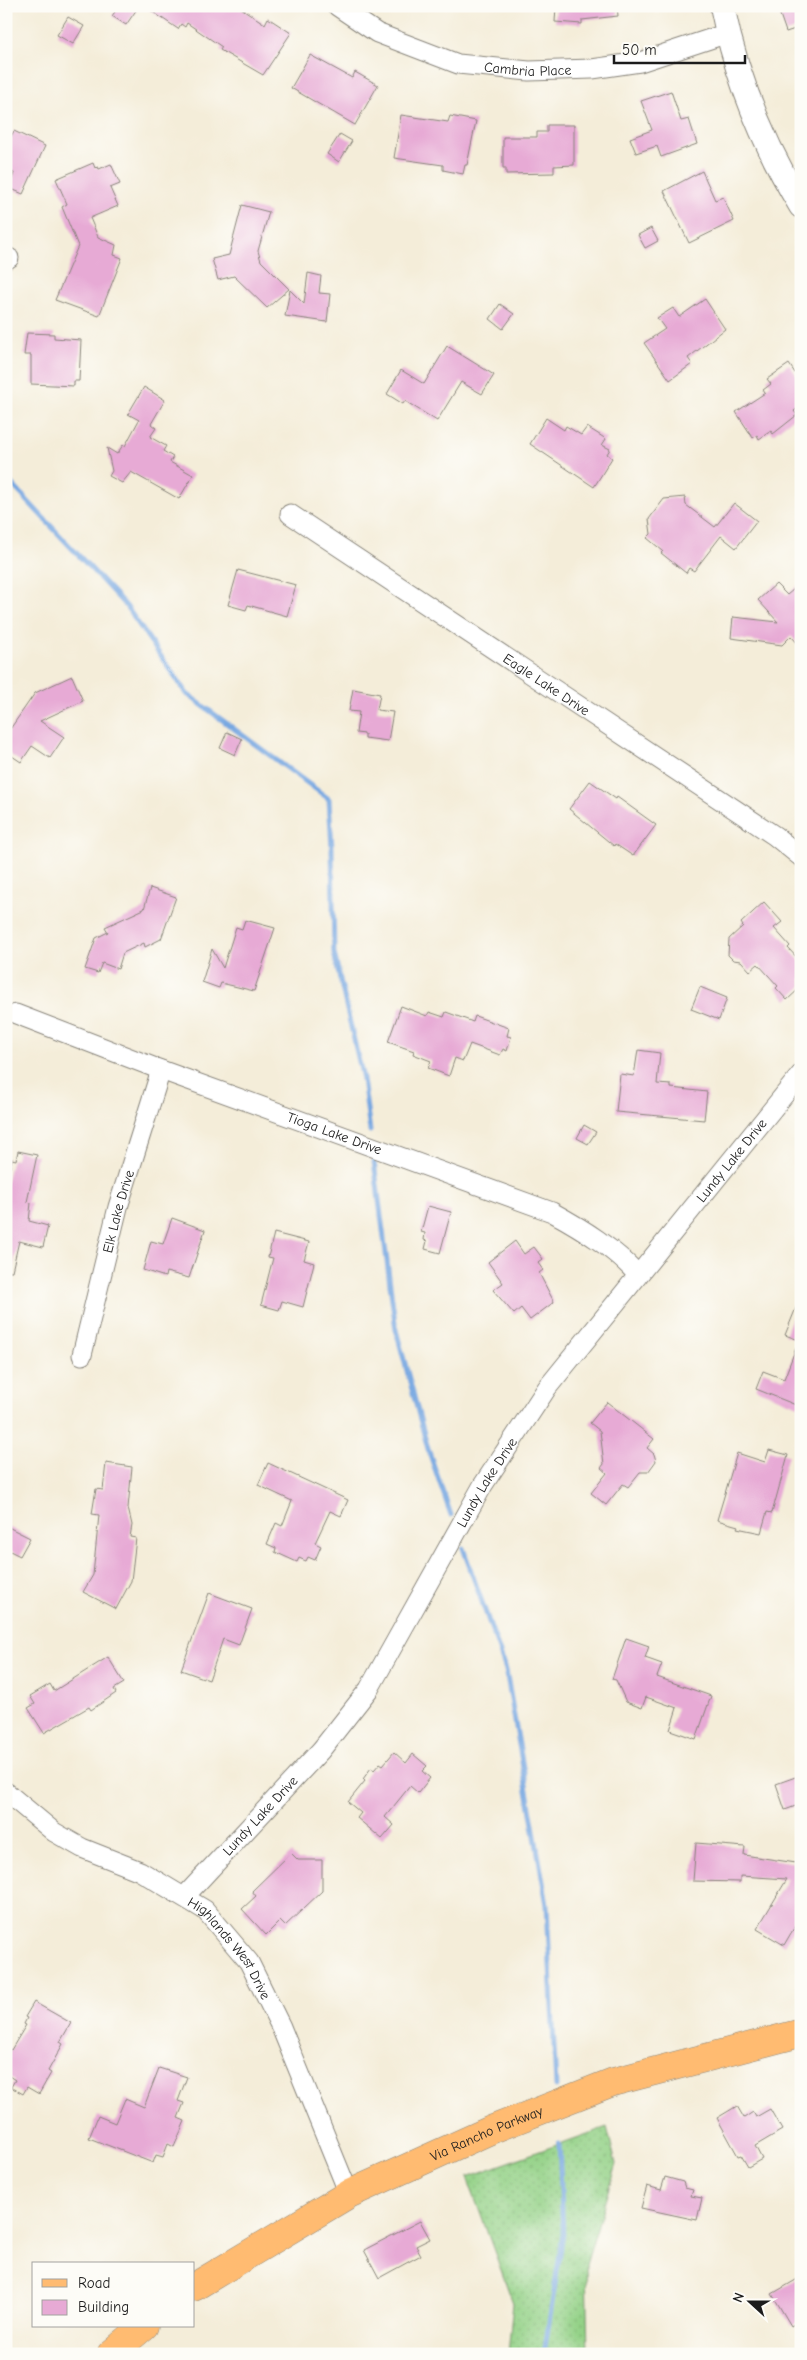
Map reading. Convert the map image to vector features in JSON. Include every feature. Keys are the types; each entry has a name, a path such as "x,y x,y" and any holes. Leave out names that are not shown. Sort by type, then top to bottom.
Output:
{"main road":[{"name":"Via Rancho Parkway","path":"195,2286 349,2194 492,2129 613,2082 801,2033"},
{"path":"111,2354 142,2328"}],"street":[{"name":"Cambria Place","path":"337,6 377,33 458,64 529,71 592,69 640,62 728,34"},
{"path":"722,6 738,71 782,174 801,206"},
{"name":"Eagle Lake Drive","path":"290,514 775,836 801,857"},
{"name":"Tioga Lake Drive","path":"16,1014 161,1070 552,1212 580,1227 625,1260 638,1275"},
{"name":"Elk Lake Drive","path":"82,1355 118,1207 161,1070"},
{"name":"Lundy Lake Drive","path":"185,1896 321,1750 368,1689 494,1469 547,1388 801,1074"},
{"name":"Highlands West Drive","path":"6,1792 54,1832 82,1848 140,1870 205,1910 249,1962 281,2027 349,2194"}],"green space":[{"path":"607,2127 616,2164 586,2265 588,2354 508,2354 513,2303 467,2177"}],"building":[{"path":"119,6 139,6 126,25 112,16"},
{"path":"144,6 238,6 265,24 268,18 291,33 263,75 220,50 222,47 187,23 185,27 181,24 178,29"},
{"path":"556,6 617,6 618,16 582,20 582,24 555,22"},
{"path":"777,6 801,6 801,27 786,32"},
{"path":"68,17 84,26 73,44 57,35"},
{"path":"310,55 352,78 355,72 378,85 355,125 291,88"},
{"path":"671,91 681,121 689,119 697,144 661,157 657,146 636,153 630,138 652,130 641,101"},
{"path":"401,115 448,122 450,116 476,121 467,165 465,165 463,174 443,170 443,165 394,158"},
{"path":"547,125 574,125 574,165 554,166 554,173 506,174 506,168 503,168 503,137 537,137 537,132 547,132"},
{"path":"14,131 45,146 23,194 9,188 14,173 6,168 6,136 10,138"},
{"path":"340,134 352,141 339,162 327,154"},
{"path":"93,163 95,168 98,167 99,169 111,164 120,184 110,188 118,206 90,218 98,237 116,245 114,255 122,258 99,316 55,300 78,246 62,207 67,204 56,179"},
{"path":"702,171 715,200 723,197 734,221 689,243 664,191"},
{"path":"242,205 269,212 258,251 261,261 289,289 267,308 234,276 218,280 212,259 229,255"},
{"path":"651,228 658,241 645,248 638,235"},
{"path":"308,273 321,276 319,293 330,294 327,322 285,316 290,290 304,304"},
{"path":"705,299 725,329 688,358 692,364 670,380 644,343 665,329 657,318 673,308 679,317"},
{"path":"500,304 514,314 503,329 490,319"},
{"path":"27,333 54,334 54,338 81,340 79,381 74,381 74,386 31,384 31,355 24,355"},
{"path":"447,346 494,375 482,394 461,382 437,421 405,401 403,404 387,394 401,370 424,384"},
{"path":"789,364 801,382 801,406 794,411 797,415 773,434 771,431 759,439 757,435 753,438 736,412 765,393 763,390 771,384 767,379"},
{"path":"144,387 165,400 151,424 156,428 150,437 166,446 163,451 173,457 170,462 193,475 179,499 131,472 122,483 109,476 112,471 107,448 117,454 123,445 125,446 139,420 128,414"},
{"path":"546,418 564,430 566,426 581,435 587,427 606,439 602,445 610,449 607,454 612,458 594,487 530,444"},
{"path":"685,497 686,505 715,527 734,503 757,521 736,548 721,536 694,571 689,568 686,573 661,553 663,551 647,538 651,534 649,519 664,499"},
{"path":"238,570 296,585 287,616 248,605 246,610 228,605"},
{"path":"801,583 801,647 791,636 782,645 731,638 733,617 778,622 758,600 776,584 787,595"},
{"path":"72,676 83,701 40,721 64,737 50,758 32,746 21,762 6,752 6,735 35,693"},
{"path":"353,689 380,694 377,710 393,712 388,741 365,738 365,734 356,733 359,712 349,711"},
{"path":"227,732 242,739 235,755 220,748"},
{"path":"590,781 616,799 617,797 656,825 633,856 615,844 614,846 569,809"},
{"path":"150,888 176,897 161,939 145,947 144,943 123,953 118,969 102,963 98,973 85,969 96,938 108,932 105,927 144,909"},
{"path":"764,902 782,922 774,928 801,962 801,987 787,1000 776,988 778,986 758,964 750,971 741,961 733,960 728,955 729,939 743,926 741,923"},
{"path":"245,920 275,928 254,991 221,983 219,988 202,982 212,949 223,968 236,927 242,929"},
{"path":"700,987 727,998 719,1020 691,1009"},
{"path":"401,1006 427,1016 429,1012 444,1017 446,1012 473,1022 475,1016 509,1028 507,1036 511,1037 507,1051 503,1049 500,1055 470,1044 463,1061 455,1058 449,1076 428,1068 431,1061 413,1054 414,1051 388,1042"},
{"path":"638,1050 660,1053 657,1084 671,1085 671,1088 707,1092 704,1120 616,1112 620,1074 634,1076"},
{"path":"584,1125 596,1132 588,1144 577,1138"},
{"path":"18,1151 37,1155 27,1202 31,1203 29,1221 48,1226 43,1247 19,1241 12,1271 6,1271 6,1183 12,1159 16,1160"},
{"path":"428,1206 451,1212 440,1253 425,1249 427,1241 424,1240 425,1233 421,1232"},
{"path":"172,1218 205,1230 189,1278 166,1272 165,1277 143,1270 151,1241 163,1244"},
{"path":"274,1233 309,1242 304,1260 314,1263 303,1307 282,1301 279,1310 261,1305 273,1258 268,1257"},
{"path":"515,1241 524,1254 534,1247 543,1259 538,1263 543,1270 539,1273 554,1302 530,1320 521,1308 514,1314 493,1290 503,1283 488,1262"},
{"path":"800,1298 801,1407 756,1389 763,1371 784,1379 799,1340 785,1335"},
{"path":"607,1402 654,1439 647,1448 654,1454 656,1461 648,1472 640,1472 628,1487 623,1484 606,1505 591,1493 607,1473 601,1468 604,1464 600,1431 590,1423"},
{"path":"769,1450 788,1455 772,1513 767,1512 761,1533 737,1528 738,1526 717,1520 737,1453 765,1462"},
{"path":"106,1463 132,1467 128,1508 132,1525 130,1537 136,1538 131,1581 116,1609 83,1592 93,1575 99,1515 92,1514 96,1489 103,1490"},
{"path":"268,1463 348,1500 341,1516 330,1511 315,1543 321,1546 315,1560 308,1557 306,1561 299,1558 297,1562 275,1552 276,1548 267,1544 276,1523 282,1526 292,1501 258,1485"},
{"path":"6,1526 30,1538 20,1556 6,1549"},
{"path":"209,1593 252,1609 239,1645 223,1639 209,1680 181,1670"},
{"path":"626,1638 649,1646 645,1658 662,1664 657,1677 711,1696 696,1739 670,1730 677,1708 646,1697 642,1708 626,1702 616,1680 612,1679"},
{"path":"108,1657 124,1683 114,1689 116,1693 91,1710 89,1707 44,1733 28,1708 35,1704 30,1696 50,1684 54,1691"},
{"path":"394,1752 406,1763 413,1754 427,1766 422,1771 430,1778 418,1793 410,1786 385,1817 394,1825 382,1839 357,1818 361,1813 348,1802 365,1781 363,1779 371,1768 374,1770 380,1763 383,1765"},
{"path":"801,1775 801,1804 785,1810 776,1784"},
{"path":"696,1843 745,1847 744,1855 796,1863 801,1855 801,1916 784,1945 757,1929 787,1879 740,1876 740,1882 693,1881"},
{"path":"291,1853 298,1860 322,1860 322,1891 285,1926 280,1921 266,1935 242,1909 256,1896 252,1891"},
{"path":"34,2002 71,2023 60,2042 63,2044 48,2071 51,2073 39,2094 27,2087 23,2094 11,2087 15,2080 6,2074 6,2047 11,2050 26,2025 24,2024 27,2018 25,2017"},
{"path":"159,2068 187,2077 178,2101 184,2103 178,2118 185,2121 174,2147 168,2144 163,2157 156,2155 153,2163 89,2138 98,2116 115,2123 125,2099 144,2107"},
{"path":"737,2106 744,2118 753,2112 756,2117 770,2109 782,2130 755,2146 762,2159 748,2167 741,2155 738,2156 717,2118"},
{"path":"665,2177 683,2182 685,2188 693,2190 691,2196 702,2198 697,2220 641,2208 647,2186 661,2190"},
{"path":"420,2221 430,2239 416,2246 421,2255 379,2278 364,2250"},
{"path":"801,2277 801,2320 791,2326 772,2294"}],"waterway":[{"path":"7,479 126,606 187,694 329,799 334,953 363,1079 370,1131"},
{"path":"374,1162 396,1330 428,1449 451,1515"},
{"path":"463,1548 506,1670 547,1905 556,2086"},
{"path":"544,2354 563,2234 559,2143"}]}
